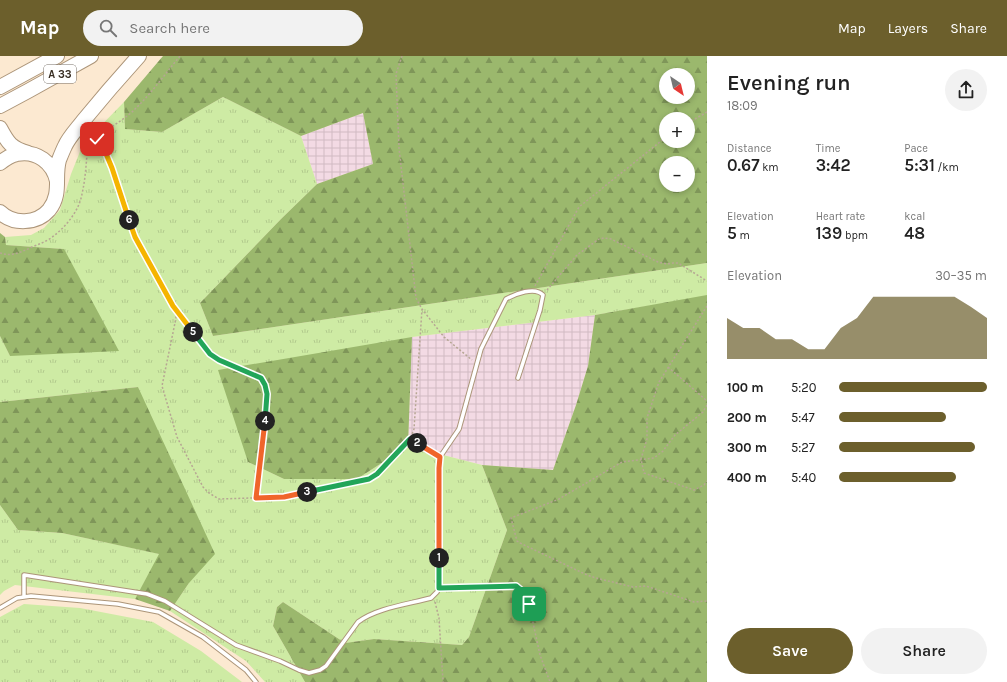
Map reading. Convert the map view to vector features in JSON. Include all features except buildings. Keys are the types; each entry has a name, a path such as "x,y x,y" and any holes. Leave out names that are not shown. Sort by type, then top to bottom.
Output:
{"highway":[{"name":"A 33","path":"0,87 57,56"},
{"name":"A 33","path":"0,106 91,56"},
{"path":"0,212 12,220 22,222 32,221 41,217 48,211 54,203 57,193 59,160 66,144 139,56"},
{"path":"2,133 13,147 36,155 51,166 56,174 58,184"},
{"path":"0,163 8,157 17,154 27,153 36,155"}],"lane":[{"path":"24,597 24,575 147,594 165,601 236,645 280,660 309,673 320,670 326,666 358,622 364,617 377,611 431,598 437,592 439,588 440,457 459,429 480,349 506,298 514,294 536,290 543,295 540,310 518,378"},
{"path":"0,608 17,598 30,596 118,604 159,612 203,637 246,670 256,682"}],"path":[{"path":"0,252 5,254 18,253 44,242 65,226 77,210 82,194 87,154 89,149 99,137 132,112 141,103 180,56"},
{"path":"402,56 396,74 399,148 416,298 422,309 444,337 476,364"},
{"path":"695,119 707,112"},
{"path":"99,137 112,168 135,237 173,306 210,354 219,360 261,378 265,385 267,394 256,498"},
{"path":"533,291 579,207 659,143"},
{"path":"543,295 577,255 599,239 604,238 611,238 658,262 667,264 678,263 707,280"},
{"path":"173,306 176,318 162,386 177,437 203,487 219,499 284,497 369,479 377,474 410,439 414,429 422,309"},
{"path":"707,306 659,382 647,418 647,439 642,459 644,473 694,490 704,485 707,481"},
{"path":"668,368 707,401"},
{"path":"707,405 703,412 675,434 663,451 654,458 622,462 559,499 511,518 517,541 596,578 633,587 646,586 694,602 707,601"},
{"path":"410,439 440,457"},
{"path":"439,588 516,586 522,591 529,604 540,655 550,682"},
{"path":"434,596 439,618 443,682"}],"shaded area":[{"path":"363,113 373,164 317,184 301,136"},
{"path":"595,315 588,366 553,470 482,465 408,446 412,337"}],"green space":[{"path":"163,56 707,56 707,263 213,336 200,303 317,184 373,164 363,113 301,136 223,97 162,132 125,129 124,102"},
{"path":"223,97 301,136 317,184 200,303 213,336 707,263 707,296 595,315 412,337 248,462 284,479 357,479 408,446 482,465 507,530 469,637 462,645 374,639 345,643 283,602 277,607 273,626 305,682 265,682 246,661 170,611 189,583 138,387 0,402 0,336 10,356 64,249 6,245 5,237 31,235 44,228 60,210 71,174 83,144 124,102 125,129 162,132"},
{"path":"0,233 5,237 6,245 64,249 119,351 10,356 0,336"},
{"path":"707,295 707,682 305,682 273,626 277,607 283,602 345,643 374,639 462,645 469,637 507,530 482,465 553,470 588,366 595,315"},
{"path":"412,337 408,446 357,479 284,479 248,462 218,370"},
{"path":"138,387 215,554 189,583 170,611 135,599 159,554 62,533 18,530 0,505 0,402"},
{"path":"0,505 18,530 62,533 160,554 135,599 15,585 0,595"},
{"path":"24,604 80,608 153,622 201,651 242,682 0,682 0,617"}],"route":[{"path":"97,139 99,137 112,168 135,237 173,306 210,354 219,360 261,378 265,385 267,394 256,498 284,497 369,479 377,474 410,439 440,457 439,588 516,586 522,591 529,604"}]}
